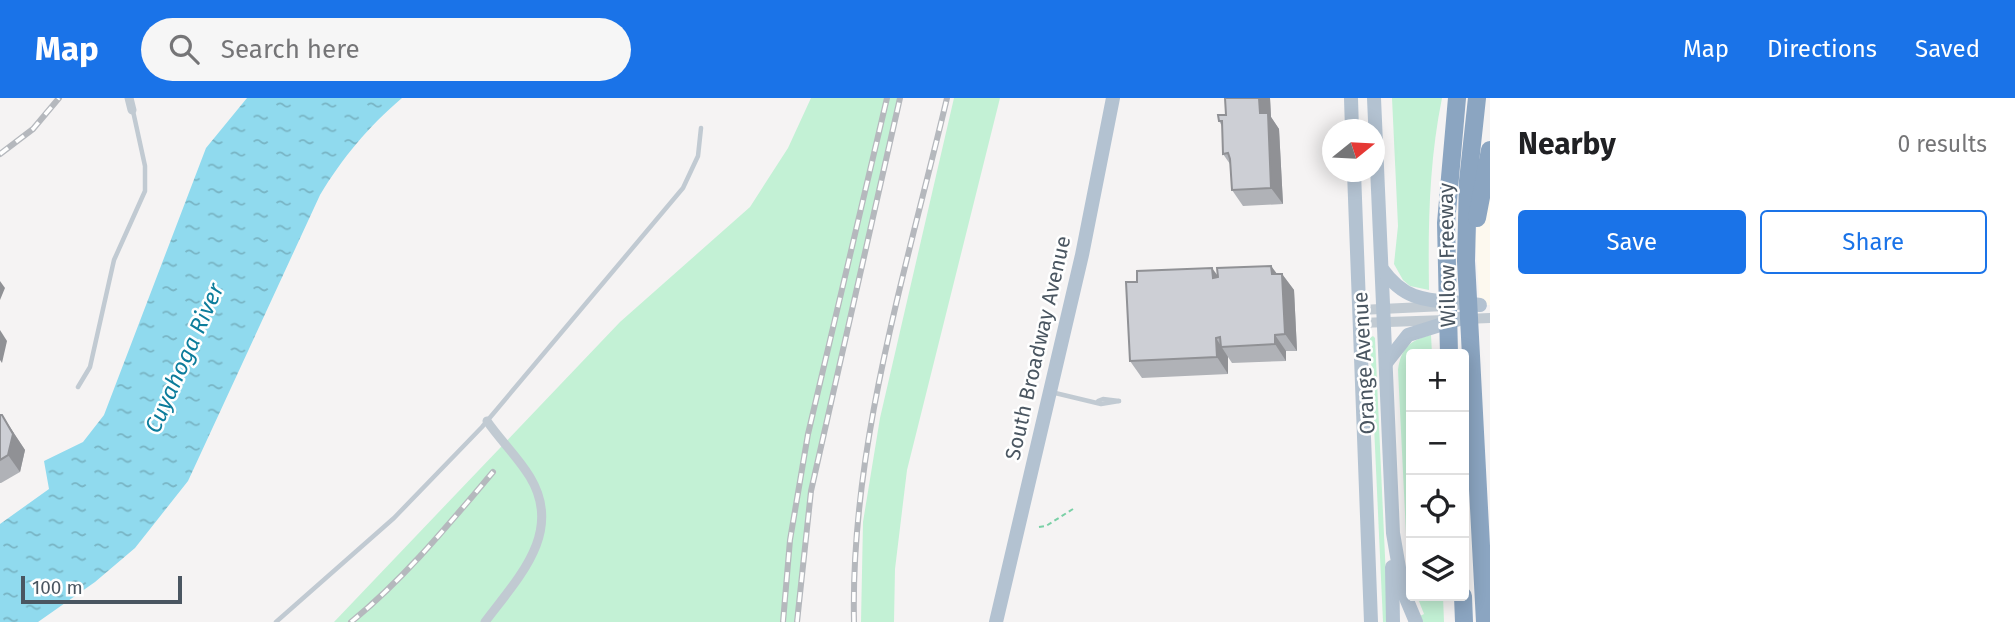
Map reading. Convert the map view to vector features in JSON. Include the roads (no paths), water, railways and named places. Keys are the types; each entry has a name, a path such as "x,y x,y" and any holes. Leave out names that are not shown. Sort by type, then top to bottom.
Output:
{"highway":[{"name":"Willow Freeway","path":"1449,349 1446,262 1448,184 1457,98"},
{"name":"Willow Freeway","path":"1477,98 1468,181 1485,622"},
{"path":"1470,261 1479,197 1490,150"},
{"path":"1454,601 1455,622"},
{"path":"1463,601 1464,622"}],"main road":[{"name":"South Broadway Avenue","path":"996,622 1090,218 1113,98"},
{"path":"1351,98 1352,119"},
{"name":"Orange Avenue","path":"1374,98 1393,533 1403,591 1416,622"},
{"name":"Orange Avenue","path":"1354,182 1371,622"},
{"path":"1381,268 1395,286 1411,297 1485,305"},
{"path":"1386,363 1408,335 1459,319"},
{"path":"1393,533 1393,622"}],"street":[{"path":"129,98 132,110"},
{"path":"1360,317 1485,305"},
{"path":"1383,316 1490,318"},
{"path":"485,622 533,557 543,528 540,501 530,477 487,421"}],"lane":[{"path":"78,387 90,367 114,260 145,191 145,166 132,110"},
{"path":"276,622 394,518 487,421 683,188 698,156 701,128"},
{"path":"1050,391 1098,401"}],"water":[{"name":"Cuyahoga River","path":"247,98 402,98 357,143 320,195 188,481 135,548 95,582 38,622 0,622 0,524 49,489 44,461 83,442 104,415 206,148"}],"railway":[{"path":"0,154 33,129 59,98"},
{"path":"783,622 790,540 808,434 887,98"},
{"path":"797,622 811,491 900,98"},
{"path":"854,622 855,556 871,424 899,292 947,98"},
{"path":"351,622 408,569 493,472"}]}
